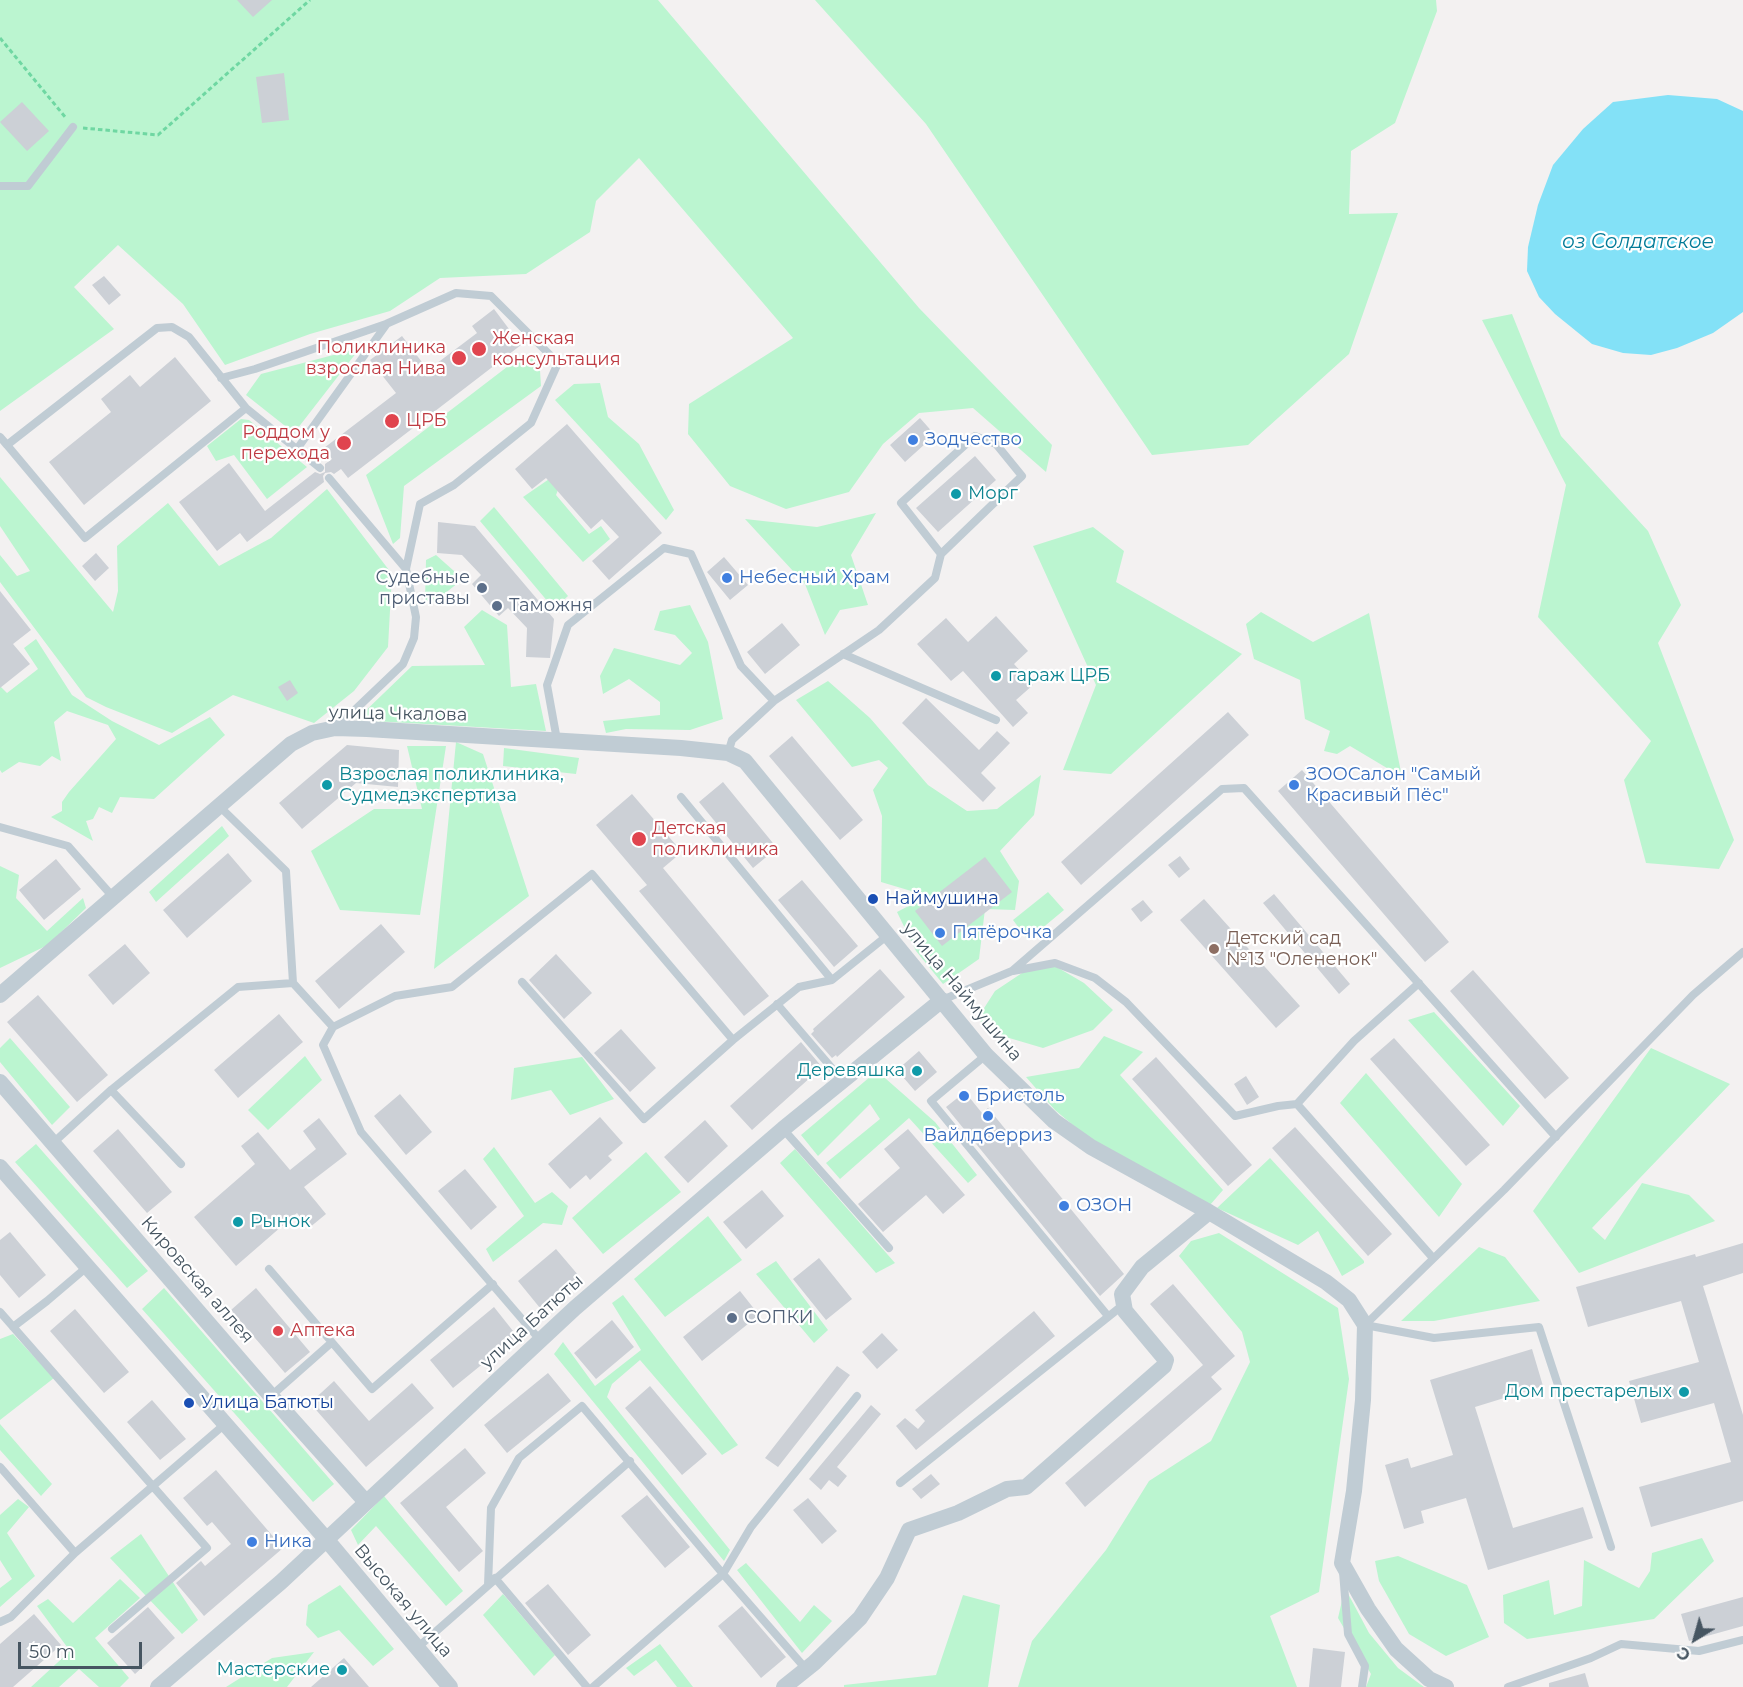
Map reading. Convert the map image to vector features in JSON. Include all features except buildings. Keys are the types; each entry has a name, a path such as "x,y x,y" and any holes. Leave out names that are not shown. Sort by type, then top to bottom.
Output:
{"street":[{"name":"улица Чкалова","path":"0,995 291,744 312,732 335,728 681,747 728,753 746,760"},
{"name":"улица Наймушина","path":"746,760 986,1055 1054,1121 1091,1147 1209,1212 1326,1282 1349,1300 1365,1325"},
{"name":"улица Батюты","path":"159,1687 281,1582 540,1340 783,1129 942,1000"},
{"name":"Кировская аллея","path":"0,1082 271,1396 366,1502"},
{"path":"0,1167 326,1539"},
{"path":"784,1687 860,1618 887,1578 909,1530 958,1513 1007,1489 1026,1487 1164,1365 1166,1360 1125,1311 1122,1294 1142,1267 1209,1212"},
{"path":"1365,1325 1364,1400 1354,1491 1342,1563 1368,1609 1396,1649 1429,1679 1446,1687"},
{"name":"Высокая улица","path":"326,1539 450,1687"}],"lane":[{"path":"0,186 28,186 73,127"},
{"path":"221,378 255,369 386,324 456,293 492,296 558,363 531,423 454,485 420,504 406,570 416,617 414,638 403,664 335,728"},
{"path":"297,449 386,324"},
{"path":"7,445 157,328 172,327 189,337 246,408 321,468"},
{"path":"0,437 86,538 246,408"},
{"path":"728,753 732,740 774,701 879,630 935,578 941,554 1022,476 996,444 975,436 901,503 941,554"},
{"path":"329,478 406,570"},
{"path":"557,740 547,685 568,625 664,549 691,554 741,666 774,701"},
{"path":"843,654 996,720"},
{"path":"1012,971 1222,789 1244,788 1556,1137"},
{"path":"681,797 832,980"},
{"path":"218,806 286,870 294,983 333,1027"},
{"path":"0,827 68,846 113,897"},
{"path":"540,1340 361,1132 323,1045 333,1027 395,996 452,987 592,874 733,1040"},
{"path":"522,982 644,1119 733,1040 799,987 832,980 888,935"},
{"path":"1365,1325 1556,1137 1693,995 1743,952"},
{"path":"942,1000 1012,971 1055,963 1095,978 1126,1002 1235,1116 1297,1104 1354,1041 1419,983"},
{"path":"53,1143 111,1090 238,987 294,983"},
{"path":"777,1004 843,1081"},
{"path":"986,1055 931,1101 1108,1316"},
{"path":"111,1090 181,1164"},
{"path":"1297,1104 1433,1258"},
{"path":"783,1129 889,1248"},
{"path":"13,1327 87,1267"},
{"path":"269,1269 372,1389 493,1284"},
{"path":"900,1483 1124,1304"},
{"path":"0,1312 207,1548 112,1629"},
{"path":"1365,1325 1434,1338 1539,1327 1611,1547"},
{"path":"271,1396 331,1342"},
{"path":"593,1687 723,1574 751,1527 857,1396"},
{"path":"587,1687 491,1582 491,1508 519,1458 582,1406 806,1669"},
{"path":"0,1622 11,1617 75,1553 225,1424"},
{"path":"417,1648 630,1461"},
{"path":"0,1467 75,1553"},
{"path":"1342,1563 1348,1634 1365,1666 1362,1687"},
{"path":"1508,1687 1591,1658 1621,1644 1699,1651 1743,1640"}],"path":[{"path":"0,38 73,127 158,135 310,0"}],"green space":[{"path":"0,0 658,0 919,308 1052,445 1046,472 973,408 919,413 883,444 849,492 786,509 730,486 688,434 689,404 793,338 639,158 596,201 590,232 526,274 440,278 390,311 310,334 225,365 183,304 118,245 74,287 114,329 0,411"},
{"path":"815,0 1436,0 1437,11 1395,123 1351,151 1349,214 1398,213 1349,354 1248,445 1152,455 926,124"},
{"path":"1512,314 1561,436 1648,531 1681,605 1658,643 1734,840 1719,869 1646,863 1624,780 1651,741 1538,617 1566,485 1482,320"},
{"path":"360,348 294,433 246,395 261,374"},
{"path":"539,355 541,386 404,486 400,538 393,544 366,475 520,357"},
{"path":"600,383 608,417 639,444 674,510 666,520 555,400 574,384"},
{"path":"241,419 249,420 307,467 267,499 234,455 216,461 207,446"},
{"path":"555,475 560,485 556,495 589,534 601,526 610,539 583,562 523,497"},
{"path":"0,477 113,612 118,591 117,546 168,503 219,566 271,538 327,489 392,574 388,647 354,691 314,723 233,695 172,733 106,707 86,697 0,582 0,555 17,576 30,571 0,526"},
{"path":"494,507 568,596 554,609 480,521"},
{"path":"876,513 851,555 868,605 840,610 825,635 805,584 745,519 817,527"},
{"path":"1093,527 1124,551 1116,582 1242,654 1111,774 1063,770 1096,685 1033,546"},
{"path":"436,555 463,579 434,602 425,601 426,560"},
{"path":"690,605 708,642 723,719 690,730 626,729 606,733 603,721 660,715 660,702 629,679 603,694 600,676 614,648 680,665 692,653 675,635 654,630 660,611"},
{"path":"482,610 507,625 511,687 536,684 546,731 356,720 412,666 485,665 464,627"},
{"path":"1261,612 1313,642 1369,613 1402,777 1350,746 1337,754 1324,751 1330,731 1305,719 1300,680 1254,659 1246,624"},
{"path":"36,639 72,695 112,721 159,745 210,717 225,735 154,799 120,797 112,813 99,807 93,819 86,821 93,841 51,817 62,811 62,802 69,792 116,739 108,725 67,711 54,722 61,761 52,756 40,766 19,762 2,773 0,770 0,686 7,693 38,669 24,648"},
{"path":"828,681 870,718 928,785 967,811 997,809 1041,775 1034,815 1000,851 1019,881 1015,910 985,909 979,959 943,984 916,951 897,912 928,896 881,882 882,816 873,790 888,768 879,760 852,767 796,700"},
{"path":"456,742 483,754 529,896 434,969"},
{"path":"407,746 446,746 420,915 340,910 311,851 374,809 422,809"},
{"path":"504,748 579,758 576,774 503,766"},
{"path":"222,826 229,836 156,902 149,892"},
{"path":"0,866 19,875 16,898 47,931 83,898 86,908 48,945 0,968"},
{"path":"1048,892 1064,910 1028,940 1013,920"},
{"path":"1055,966 1084,983 1113,1010 1093,1030 1043,1048 989,1032 982,1025 979,1016 995,991 1025,971"},
{"path":"1434,1012 1520,1106 1503,1126 1408,1020"},
{"path":"1104,1036 1143,1052 1120,1075 1223,1190 1210,1205 1087,1137 1055,1110 1026,1077 1079,1068"},
{"path":"10,1038 70,1107 52,1125 0,1062 0,1048"},
{"path":"1651,1048 1730,1084 1592,1228 1605,1240 1642,1183 1689,1195 1715,1221 1579,1273 1533,1211"},
{"path":"305,1056 322,1080 268,1130 248,1110"},
{"path":"582,1057 614,1099 570,1115 551,1090 511,1100 514,1068"},
{"path":"877,1071 935,1122 977,1175 968,1183 909,1118 840,1179 826,1163 880,1119 870,1104 818,1156 801,1135"},
{"path":"1366,1073 1462,1184 1439,1217 1340,1103"},
{"path":"36,1144 148,1271 127,1288 15,1162"},
{"path":"494,1147 535,1203 552,1192 568,1206 562,1225 543,1223 493,1262 486,1249 524,1216 483,1159"},
{"path":"795,1149 895,1263 876,1273 780,1163"},
{"path":"646,1152 681,1192 603,1254 572,1218"},
{"path":"1270,1158 1364,1263 1342,1276 1318,1231 1298,1245 1217,1208"},
{"path":"708,1216 742,1260 665,1317 634,1279"},
{"path":"1219,1233 1338,1308 1349,1379 1319,1592 1270,1616 1297,1687 1018,1687 1032,1641 1106,1550 1149,1481 1211,1441 1250,1362 1242,1332 1179,1256 1191,1241"},
{"path":"1479,1247 1505,1257 1540,1301 1434,1321 1401,1321"},
{"path":"776,1261 828,1330 814,1343 756,1274"},
{"path":"164,1288 334,1484 313,1502 142,1309"},
{"path":"623,1295 738,1445 722,1455 640,1360 612,1384 607,1397 730,1550 724,1561 554,1354 563,1342 595,1386 641,1350 612,1303"},
{"path":"13,1334 54,1378 0,1420 0,1339"},
{"path":"0,1424 52,1484 41,1496 0,1450"},
{"path":"384,1496 463,1591 446,1606 376,1526 358,1545 351,1530"},
{"path":"18,1499 29,1507 7,1533 35,1576 0,1607 0,1588 12,1579 0,1560 0,1515"},
{"path":"141,1534 198,1620 182,1634 110,1558"},
{"path":"1702,1538 1714,1561 1654,1619 1527,1639 1504,1623 1503,1595 1549,1580 1554,1615 1582,1606 1584,1560 1639,1588 1650,1571 1652,1553"},
{"path":"1398,1556 1467,1585 1489,1637 1446,1656 1409,1634 1379,1581 1375,1561"},
{"path":"746,1563 800,1622 814,1605 832,1621 802,1653 737,1570"},
{"path":"120,1579 140,1598 95,1638 129,1678 120,1687 99,1687 79,1669 59,1687 31,1687 70,1651 37,1606 48,1599 73,1623"},
{"path":"340,1585 394,1649 373,1666 339,1630 318,1638 306,1625 308,1605"},
{"path":"1345,1588 1369,1633 1398,1668 1424,1687 1366,1687 1371,1674 1338,1618"},
{"path":"503,1594 555,1655 534,1676 483,1615"},
{"path":"963,1595 1000,1605 988,1687 844,1687 844,1685 936,1675"},
{"path":"660,1644 693,1687 677,1687 656,1660 634,1676 626,1668"},
{"path":"314,1652 287,1687 226,1687 272,1658"}],"water":[{"name":"оз Солдатское","path":"1668,95 1717,99 1743,111 1743,312 1713,333 1677,348 1651,355 1623,353 1592,344 1555,314 1539,297 1527,271 1528,247 1538,205 1553,165 1583,129 1613,102"}],"place":[{"name":"Женская консультация","path":"479,349"},
{"name":"Поликлиника взрослая Нива","path":"459,358"},
{"name":"ЦРБ","path":"392,421"},
{"name":"Зодчество","path":"913,440"},
{"name":"Роддом у перехода","path":"344,443"},
{"name":"Морг","path":"956,494"},
{"name":"Небесный Храм","path":"727,578"},
{"name":"Судебные приставы","path":"482,588"},
{"name":"Таможня","path":"497,606"},
{"name":"гараж ЦРБ","path":"996,676"},
{"name":"Взрослая поликлиника, Судмедэкспертиза","path":"327,785"},
{"name":"ЗООСалон \"Самый Красивый Пёс\"","path":"1294,785"},
{"name":"Детская поликлиника","path":"639,839"},
{"name":"Наймушина","path":"873,899"},
{"name":"Пятёрочка","path":"940,933"},
{"name":"Детский сад №13 \"Олененок\"","path":"1214,949"},
{"name":"Деревяшка","path":"917,1071"},
{"name":"Бристоль","path":"964,1096"},
{"name":"Вайлдберриз","path":"988,1116"},
{"name":"ОЗОН","path":"1064,1206"},
{"name":"Рынок","path":"238,1222"},
{"name":"СОПКИ","path":"732,1318"},
{"name":"Аптека","path":"278,1331"},
{"name":"Дом престарелых","path":"1684,1392"},
{"name":"Улица Батюты","path":"189,1403"},
{"name":"Ника","path":"252,1542"},
{"name":"Мастерские","path":"342,1670"}]}
